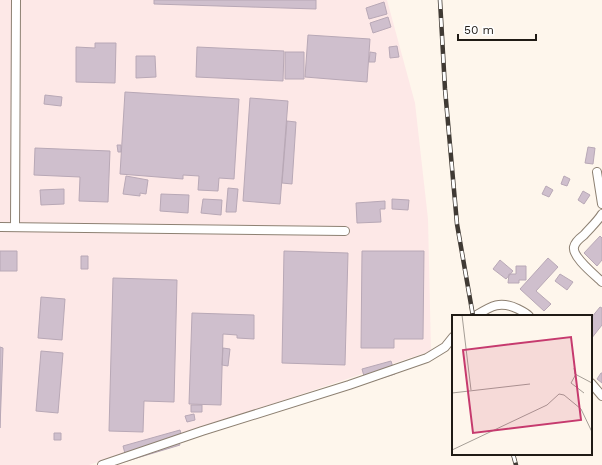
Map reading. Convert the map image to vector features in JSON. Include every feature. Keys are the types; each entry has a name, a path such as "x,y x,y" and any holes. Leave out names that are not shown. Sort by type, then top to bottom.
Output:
{"street":[{"path":"15,228 16,0"},
{"path":"596,172 602,204"},
{"path":"602,214 574,245 574,254 602,282"},
{"path":"0,227 345,231"},
{"path":"476,315 498,304 509,304 528,315"},
{"path":"102,465 202,431 349,385 427,358 445,347 452,338"},
{"path":"592,384 602,396"}],"shaded area":[{"path":"0,0 387,0 415,103 428,219 431,351 89,465 0,465"}],"building":[{"path":"154,0 316,0 316,9 154,4"},
{"path":"384,2 387,14 369,19 366,8"},
{"path":"388,17 391,27 373,33 370,23"},
{"path":"308,35 370,39 367,82 305,77"},
{"path":"95,43 116,43 115,83 76,82 76,47 95,48"},
{"path":"397,46 399,57 390,58 389,47"},
{"path":"197,47 284,51 283,81 196,77"},
{"path":"285,52 304,52 304,79 285,79"},
{"path":"370,52 376,53 375,62 369,62"},
{"path":"136,56 155,56 156,77 136,78"},
{"path":"125,92 239,99 234,179 219,178 218,191 198,190 199,176 183,175 183,179 120,174"},
{"path":"45,95 62,97 61,106 44,104"},
{"path":"250,98 288,101 280,204 243,201"},
{"path":"287,121 296,122 292,184 282,183"},
{"path":"117,145 121,145 121,152 118,152"},
{"path":"588,147 595,148 593,164 585,163"},
{"path":"35,148 110,151 108,202 79,201 80,177 34,175"},
{"path":"126,176 148,180 146,194 140,193 140,196 123,194"},
{"path":"564,176 570,179 567,186 561,184"},
{"path":"546,186 553,190 549,197 542,194"},
{"path":"228,188 238,189 236,212 226,212"},
{"path":"64,189 64,204 41,205 40,190"},
{"path":"583,191 590,195 584,204 578,200"},
{"path":"161,194 189,195 188,213 160,211"},
{"path":"203,199 222,200 221,215 201,213"},
{"path":"392,199 409,200 408,210 392,209"},
{"path":"385,201 385,209 380,209 381,222 357,223 356,203"},
{"path":"600,236 602,238 602,260 597,266 584,253"},
{"path":"0,251 17,251 17,271 0,271"},
{"path":"284,251 348,253 345,365 282,363"},
{"path":"362,251 424,251 423,339 394,339 394,348 361,348"},
{"path":"81,256 88,256 88,269 81,269"},
{"path":"548,258 558,267 536,291 551,304 544,311 520,289"},
{"path":"500,260 513,271 506,279 493,269"},
{"path":"516,266 526,266 526,280 519,280 519,283 508,283 509,274 516,274"},
{"path":"560,274 573,282 567,290 555,281"},
{"path":"113,278 177,280 174,402 144,401 143,432 109,431"},
{"path":"41,297 65,299 62,340 38,338"},
{"path":"600,307 602,308 602,325 592,338 592,317"},
{"path":"192,313 254,315 254,339 237,338 237,335 223,334 221,405 189,404"},
{"path":"0,347 3,348 0,428"},
{"path":"223,348 230,349 228,366 222,365"},
{"path":"41,351 63,353 58,413 36,411"},
{"path":"391,361 395,374 366,383 362,369"},
{"path":"602,373 602,383 597,379"},
{"path":"191,405 202,405 202,412 191,412"},
{"path":"194,414 195,420 187,422 185,416"},
{"path":"180,430 182,438 178,439 180,445 127,461 123,446"},
{"path":"54,433 61,433 61,440 54,440"}],"railway":[{"path":"440,0 445,89 457,224 473,315"},
{"path":"513,455 516,465"}]}
